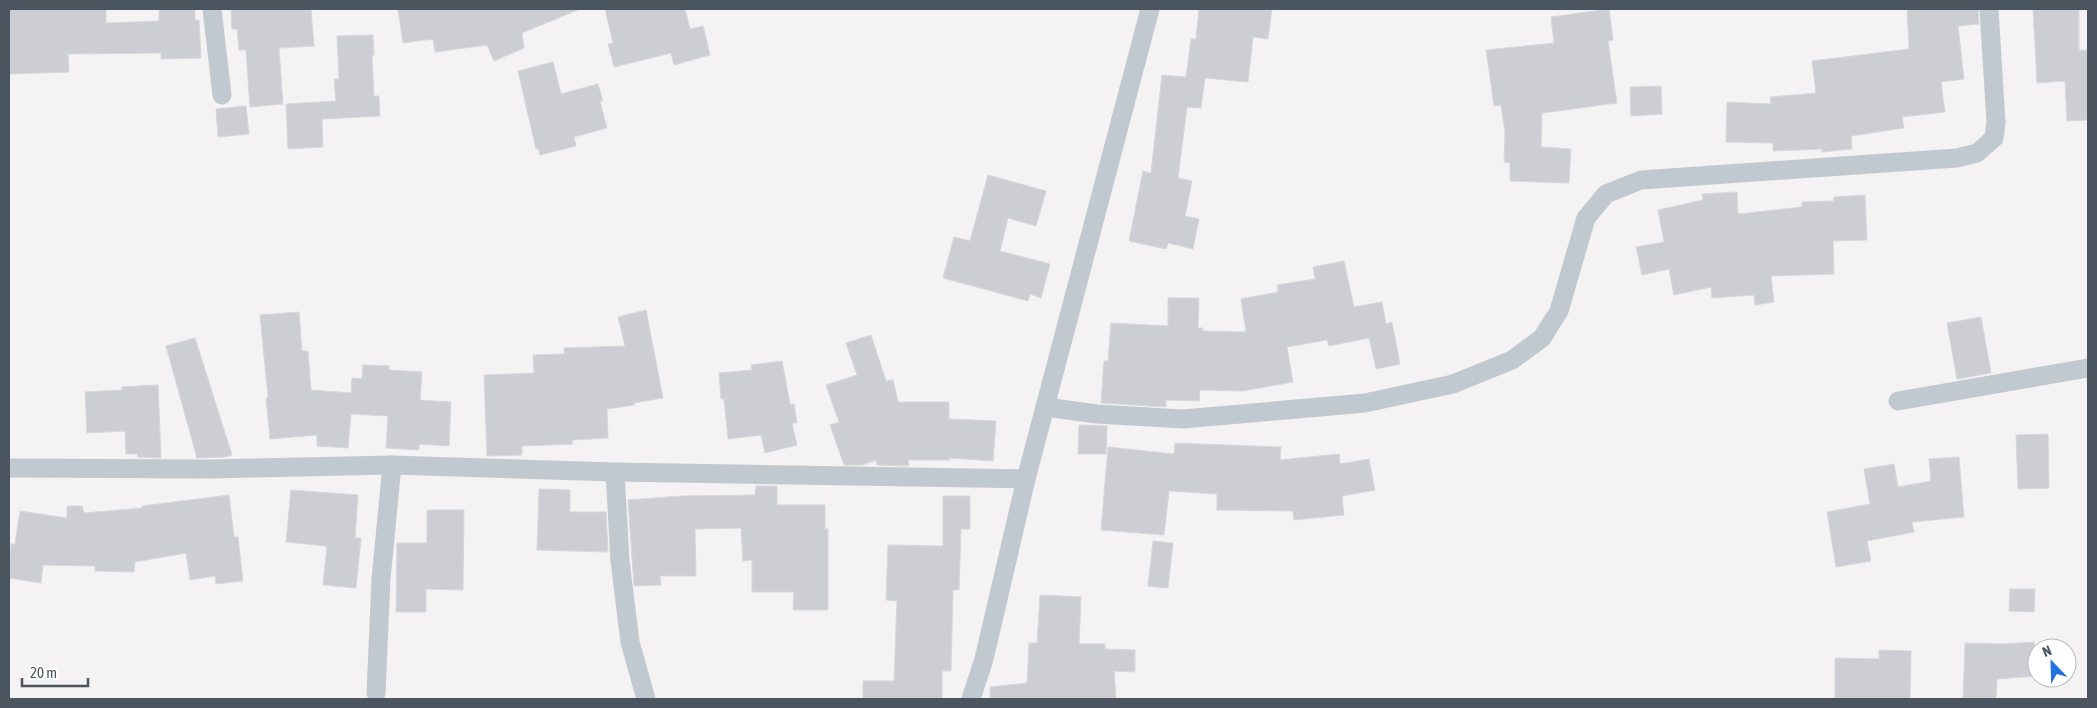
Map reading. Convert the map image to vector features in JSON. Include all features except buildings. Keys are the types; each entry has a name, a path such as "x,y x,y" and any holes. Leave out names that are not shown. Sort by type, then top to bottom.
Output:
{"street":[{"path":"212,9 222,95"},
{"path":"971,699 984,660 1026,479 1150,9"},
{"path":"1045,407 1097,414 1183,419 1366,403 1453,384 1512,360 1542,338 1559,311 1586,218 1606,194 1641,180 1938,160 1977,153 1994,138 1996,122 1989,9"},
{"path":"1898,401 2088,368"},
{"path":"9,468 208,469 392,465 615,472 1026,479"},
{"path":"376,693 381,579 392,465"},
{"path":"615,472 620,561 630,642 646,699"}]}
